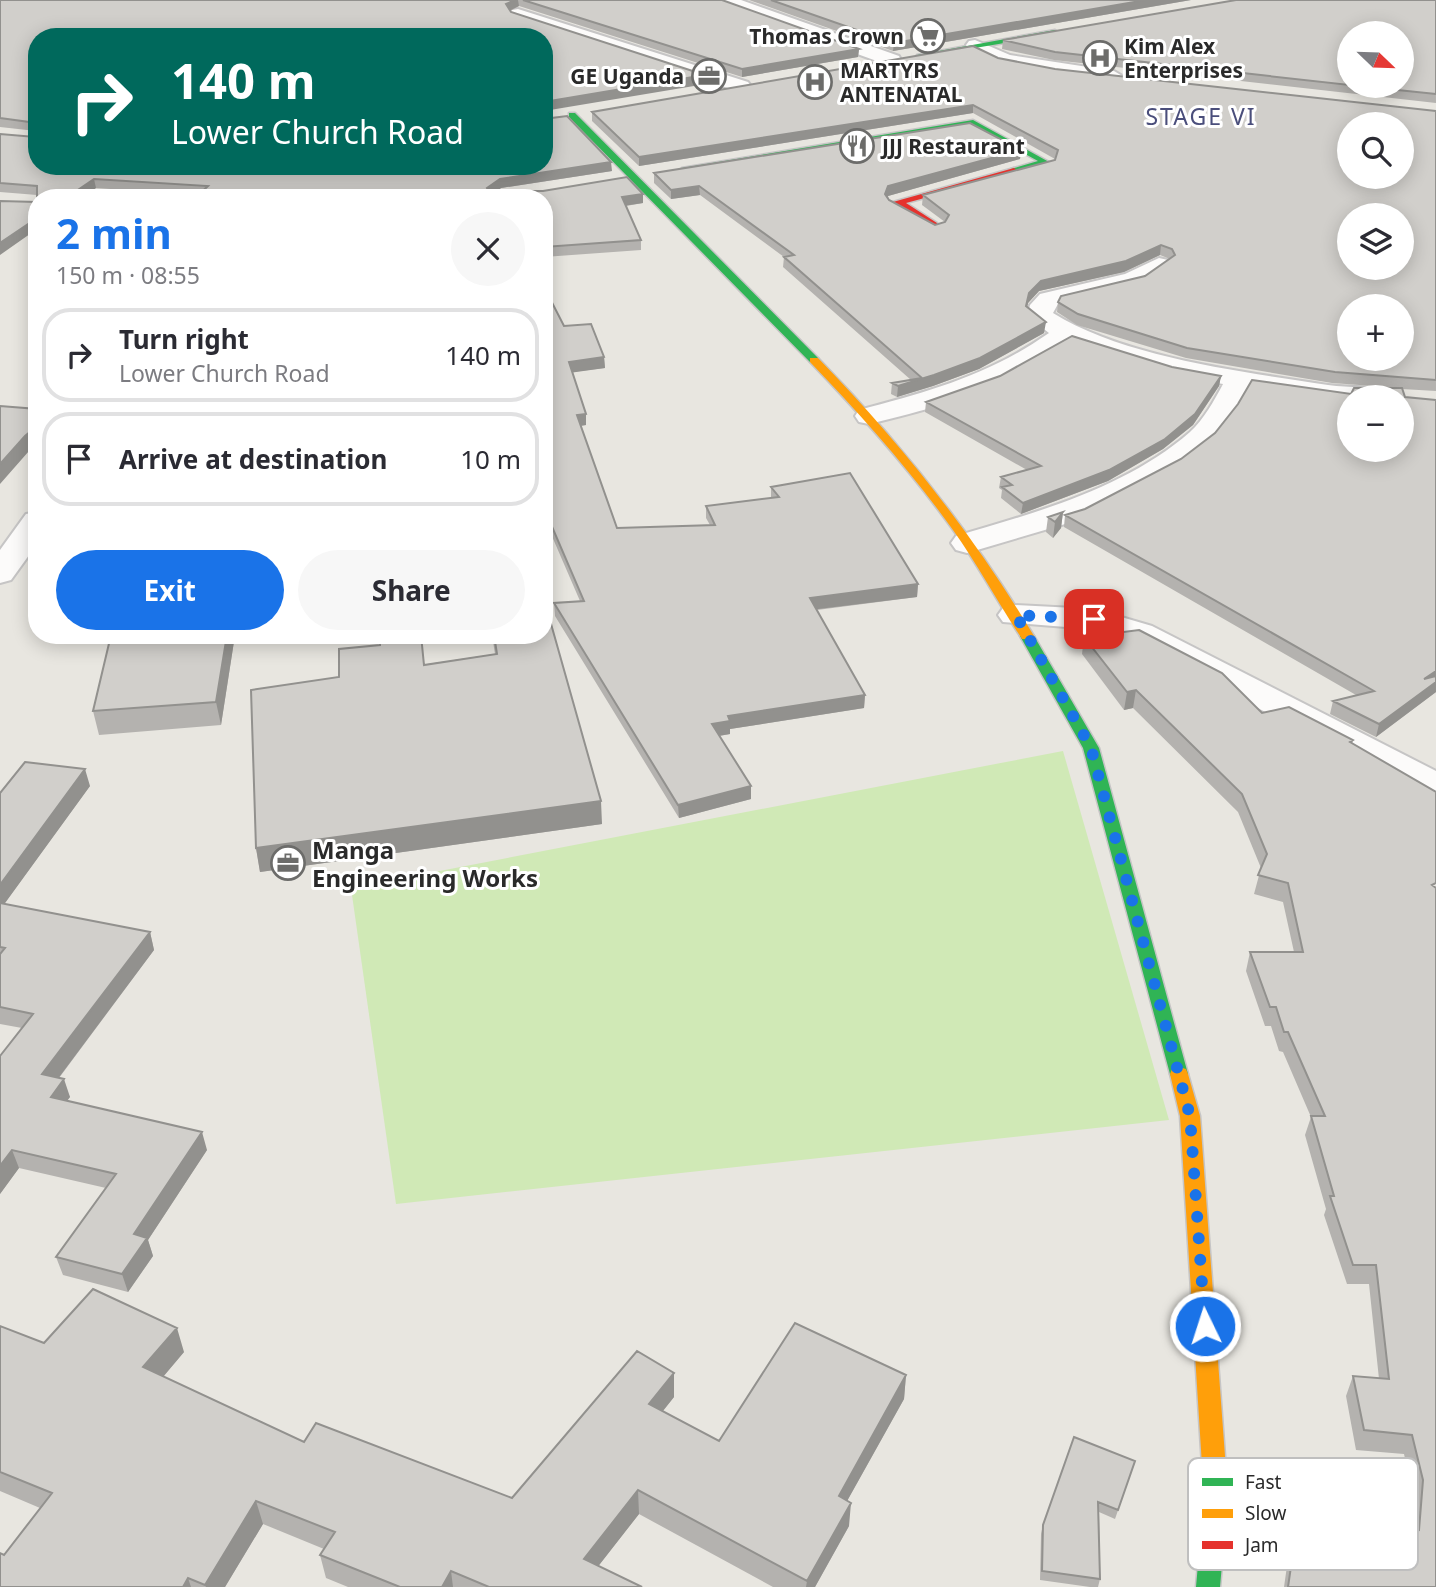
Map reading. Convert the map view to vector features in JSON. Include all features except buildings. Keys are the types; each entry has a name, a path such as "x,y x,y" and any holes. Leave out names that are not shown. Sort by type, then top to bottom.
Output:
{"main road":[{"path":"857,66 1071,29"},
{"path":"702,93 762,82"},
{"path":"554,119 598,111"},
{"path":"572,116 642,176 869,416 967,543 1016,615 1091,748 1190,1116 1215,1458"},
{"path":"676,170 973,121 1045,162 898,202 934,225"},
{"path":"608,181 642,176"}],"street":[{"path":"725,0 892,60"},
{"path":"518,14 741,86"},
{"path":"975,45 1005,60 1136,80"},
{"path":"1159,265 1133,279 1049,299 1043,305 1040,316 1067,333 1181,369 1337,394"},
{"path":"869,416 959,392 1028,360 1067,333"},
{"path":"967,543 1071,512 1167,463 1201,437 1220,414 1240,378"},
{"path":"0,573 28,534"},
{"path":"1016,615 1094,619 1140,633 1436,786"}],"green space":[{"path":"1063,751 1169,1120 396,1204 351,888"}],"traffic: fast":[{"path":"921,55 1055,32"},
{"path":"572,115 814,360"},
{"path":"686,168 973,122 1045,162 1014,171"},
{"path":"1027,636 1091,748 1179,1074"},
{"path":"1208,1587 1210,1570"}],"traffic: slow":[{"path":"814,360 930,491 981,562 1027,636"},
{"path":"1179,1074 1190,1116 1213,1458"}],"traffic: jam":[{"path":"934,225 898,202 1014,171"}],"place":[{"name":"Thomas Crown","path":"928,36"},
{"name":"Kim Alex Enterprises","path":"1100,58"},
{"name":"GE Uganda","path":"709,76"},
{"name":"MARTYRS ANTENATAL","path":"815,82"},
{"name":"JJJ Restaurant","path":"857,146"},
{"name":"Manga Engineering Works","path":"288,863"}],"district":[{"name":"STAGE VI","path":"1201,116"}],"route":[{"path":"1094,619 1016,615 1091,748 1190,1116 1205,1326"}]}
